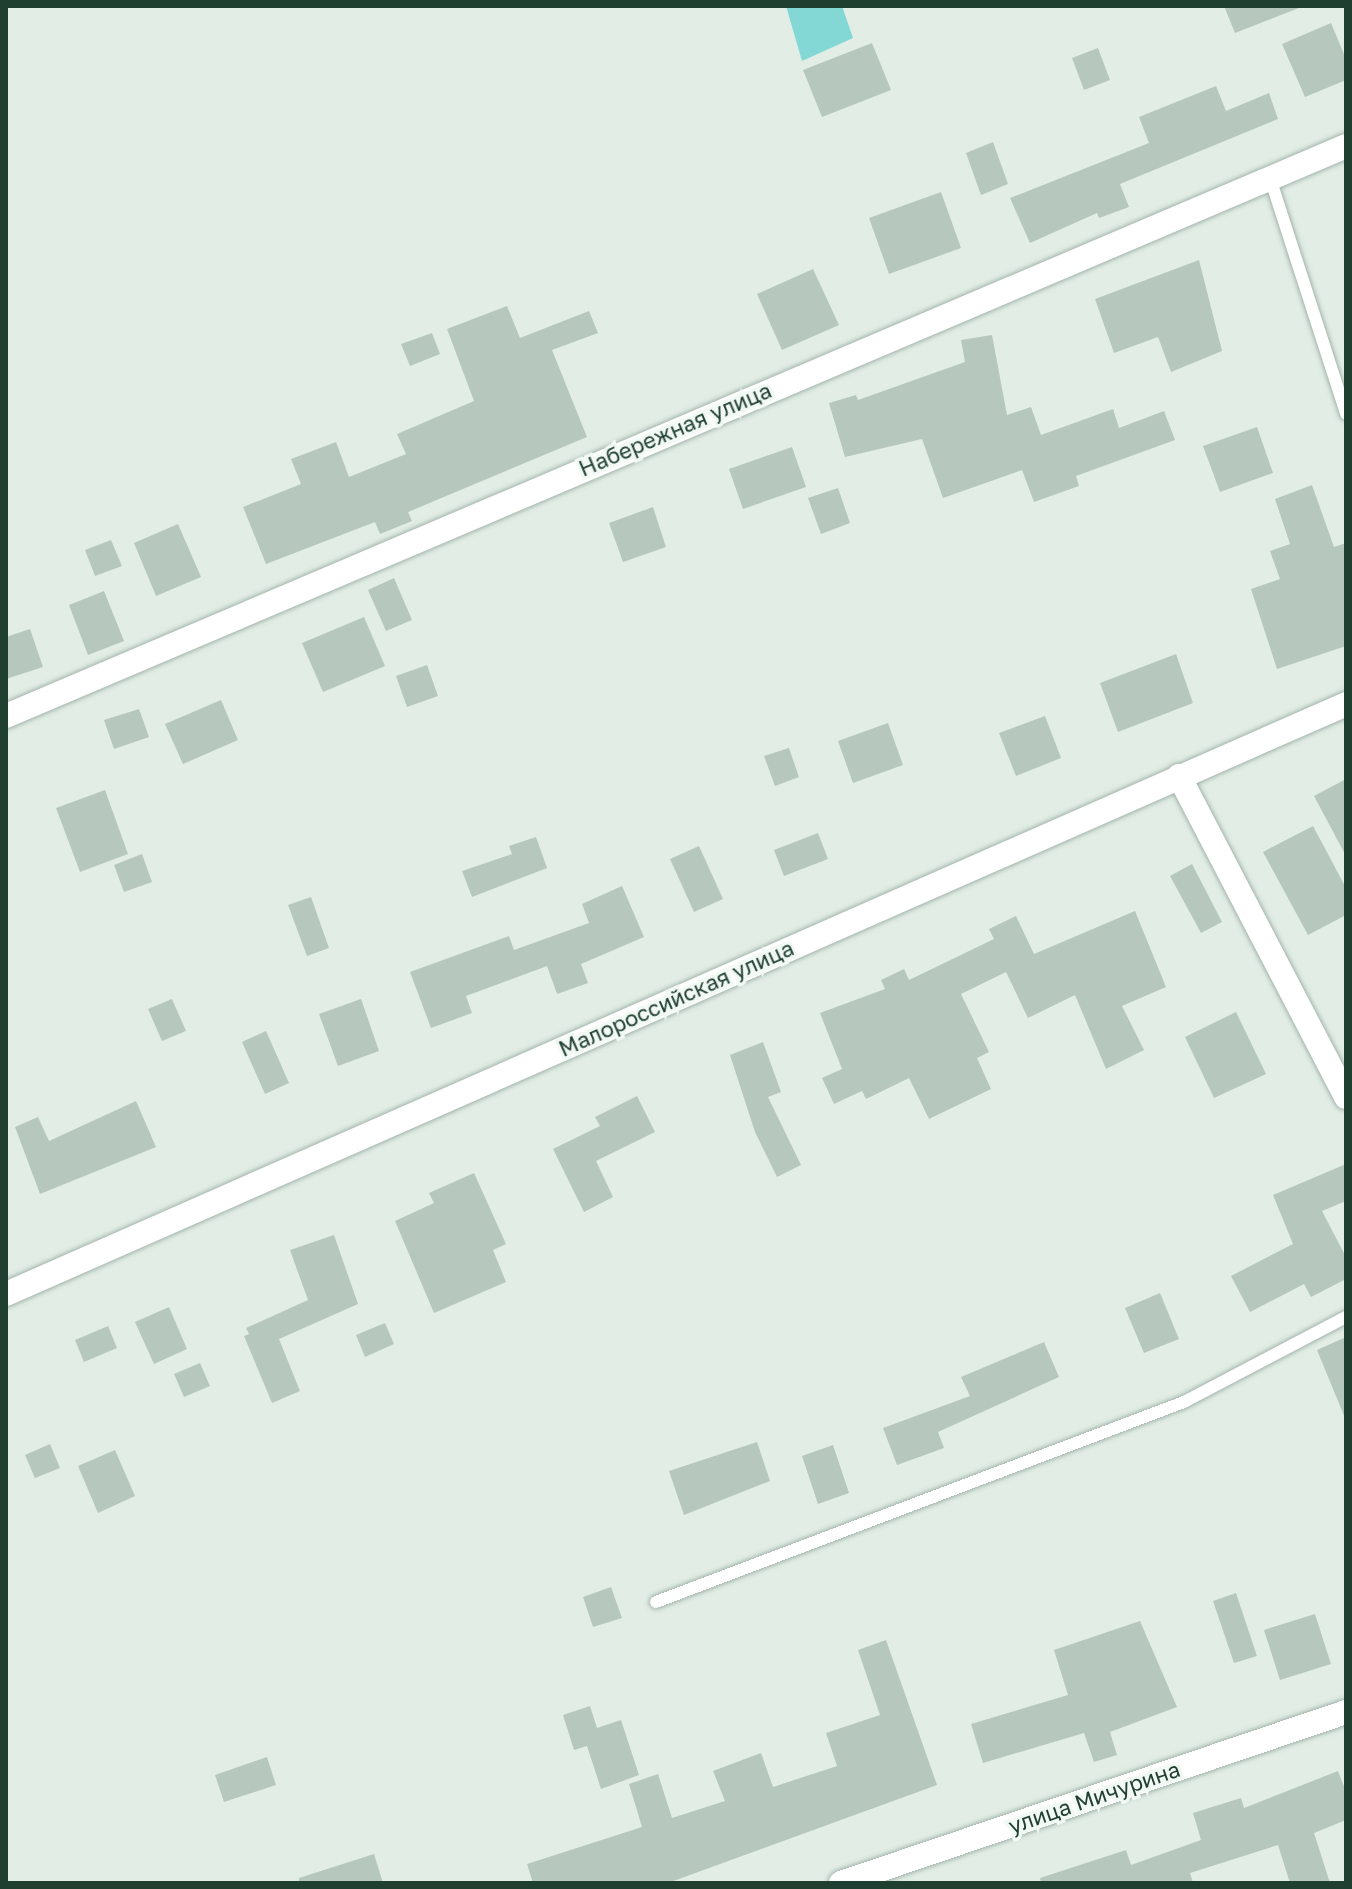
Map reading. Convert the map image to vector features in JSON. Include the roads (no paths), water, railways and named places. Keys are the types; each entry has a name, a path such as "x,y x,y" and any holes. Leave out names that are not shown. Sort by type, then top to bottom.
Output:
{"street":[{"name":"Набережная улица","path":"6,716 1346,146"},
{"name":"Малороссийская улица","path":"6,1294 1346,704"},
{"path":"1179,776 1346,1097"},
{"name":"улица Мичурина","path":"841,1883 1346,1712"}],"lane":[{"path":"1270,178 1346,414"},
{"path":"656,1602 1184,1402 1346,1317"}],"water":[{"path":"786,6 842,6 853,38 802,61"}]}
